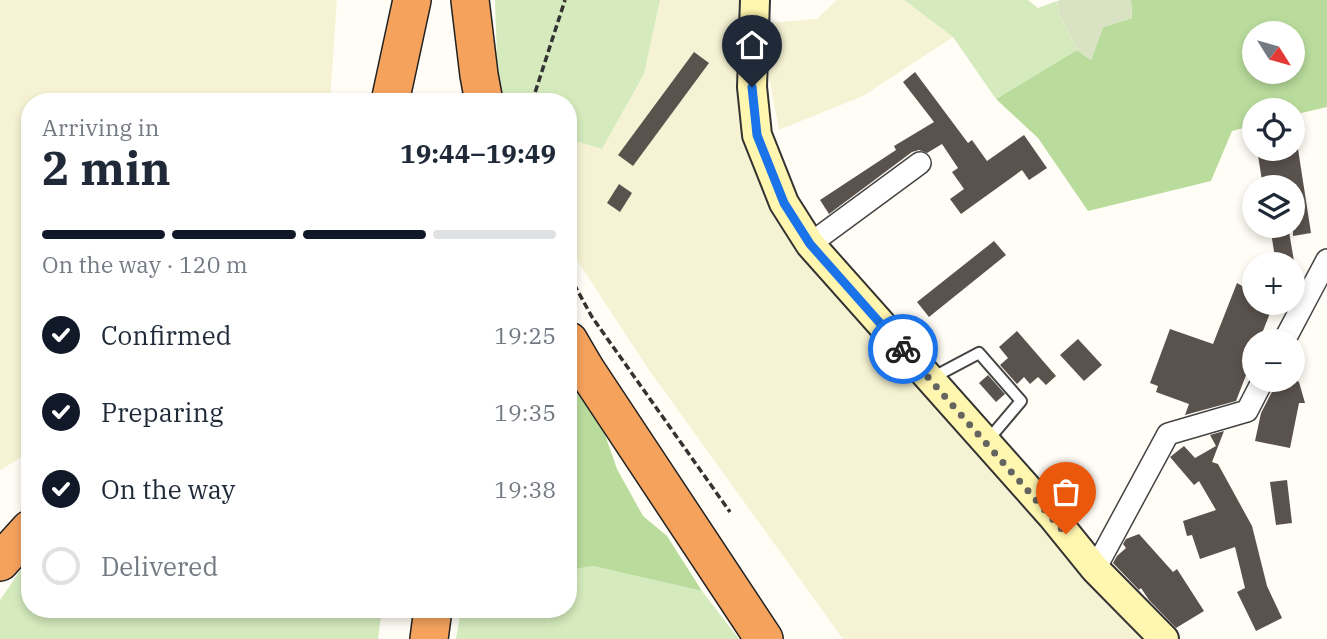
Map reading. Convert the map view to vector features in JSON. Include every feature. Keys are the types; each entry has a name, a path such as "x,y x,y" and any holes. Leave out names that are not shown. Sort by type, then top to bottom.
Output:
{"highway":[{"path":"392,93 412,0"},
{"path":"468,93 469,0"},
{"path":"469,0 482,93"},
{"path":"577,355 764,639"},
{"path":"0,542 21,532"},
{"path":"0,562 21,538"},
{"path":"429,639 432,618"}],"main road":[{"path":"755,0 752,87 757,135 784,203 810,244 1052,516 1095,569 1164,639"}],"street":[{"path":"810,244 920,163"},
{"path":"1290,329 1327,260"},
{"path":"1095,569 1168,434 1247,411 1257,392"}],"lane":[{"path":"930,379 979,353 1021,401 987,442"}],"path":[{"path":"535,93 565,0"},
{"path":"577,290 592,317 730,512"}],"shaded area":[{"path":"0,0 337,0 331,93 21,93 21,457 0,470"},
{"path":"660,0 740,0 741,122 794,250 1142,639 843,639 649,370 577,260 577,141 602,149 644,74"},
{"path":"837,0 904,0 953,37 863,96 779,130 769,77 766,23 817,19"}],"green space":[{"path":"495,0 660,0 644,74 602,149 577,141 577,93 500,93"},
{"path":"904,0 1028,0 1038,8 1057,1 1059,14 1077,50 996,99 953,37"},
{"path":"1131,0 1327,0 1327,107 1305,112 1305,98 1242,98 1242,128 1232,131 1211,181 1088,211 1038,138 996,99 1077,50 1091,60 1103,27 1132,18"},
{"path":"1131,0 1132,18 1103,27 1091,60 1077,50 1059,14 1057,1"},
{"path":"577,388 602,426 617,469 643,516 667,536 702,591 593,566 577,569"},
{"path":"593,566 702,591 739,639 456,639 460,618 577,618 577,569"},
{"path":"21,569 21,618 381,618 378,639 0,639 0,600"}],"building":[{"path":"694,52 709,63 633,166 618,155"},
{"path":"915,72 968,143 972,140 987,161 1024,135 1047,168 1029,180 1022,170 961,214 950,199 964,189 952,172 958,168 942,144 927,153 919,150 912,152 829,214 820,200 896,150 894,146 934,122 903,82"},
{"path":"1259,161 1300,161 1302,175 1261,175"},
{"path":"619,184 632,193 620,212 607,203"},
{"path":"1305,194 1311,233 1305,234"},
{"path":"1272,238 1290,238 1292,252 1274,252"},
{"path":"994,241 1006,255 929,317 917,302"},
{"path":"1237,283 1242,286 1242,315 1269,315 1264,329 1242,329 1242,386 1236,401 1185,415 1189,404 1156,392 1158,386 1150,383 1170,329 1213,344"},
{"path":"1017,331 1056,376 1046,385 1038,377 1030,384 1024,377 1017,384 1000,365 1008,358 999,347"},
{"path":"1078,339 1102,365 1084,381 1060,355"},
{"path":"988,375 1005,394 996,402 979,383"},
{"path":"1272,392 1302,392 1305,403 1299,403 1290,448 1255,441 1261,413"},
{"path":"1224,431 1212,462 1218,464 1252,526 1267,586 1282,618 1256,631 1237,592 1245,588 1235,547 1200,559 1192,535 1187,536 1183,521 1216,510 1199,481 1194,485 1170,457 1184,446 1195,458 1216,446 1210,435"},
{"path":"1287,480 1292,523 1276,525 1270,482"},
{"path":"1139,534 1173,572 1177,569 1204,611 1176,628 1141,588 1139,590 1113,563 1126,548 1123,544 1126,539"}],"way so far":[{"path":"903,349 1066,534"}],"route":[{"path":"752,87 757,135 784,203 810,244 903,349"}]}
